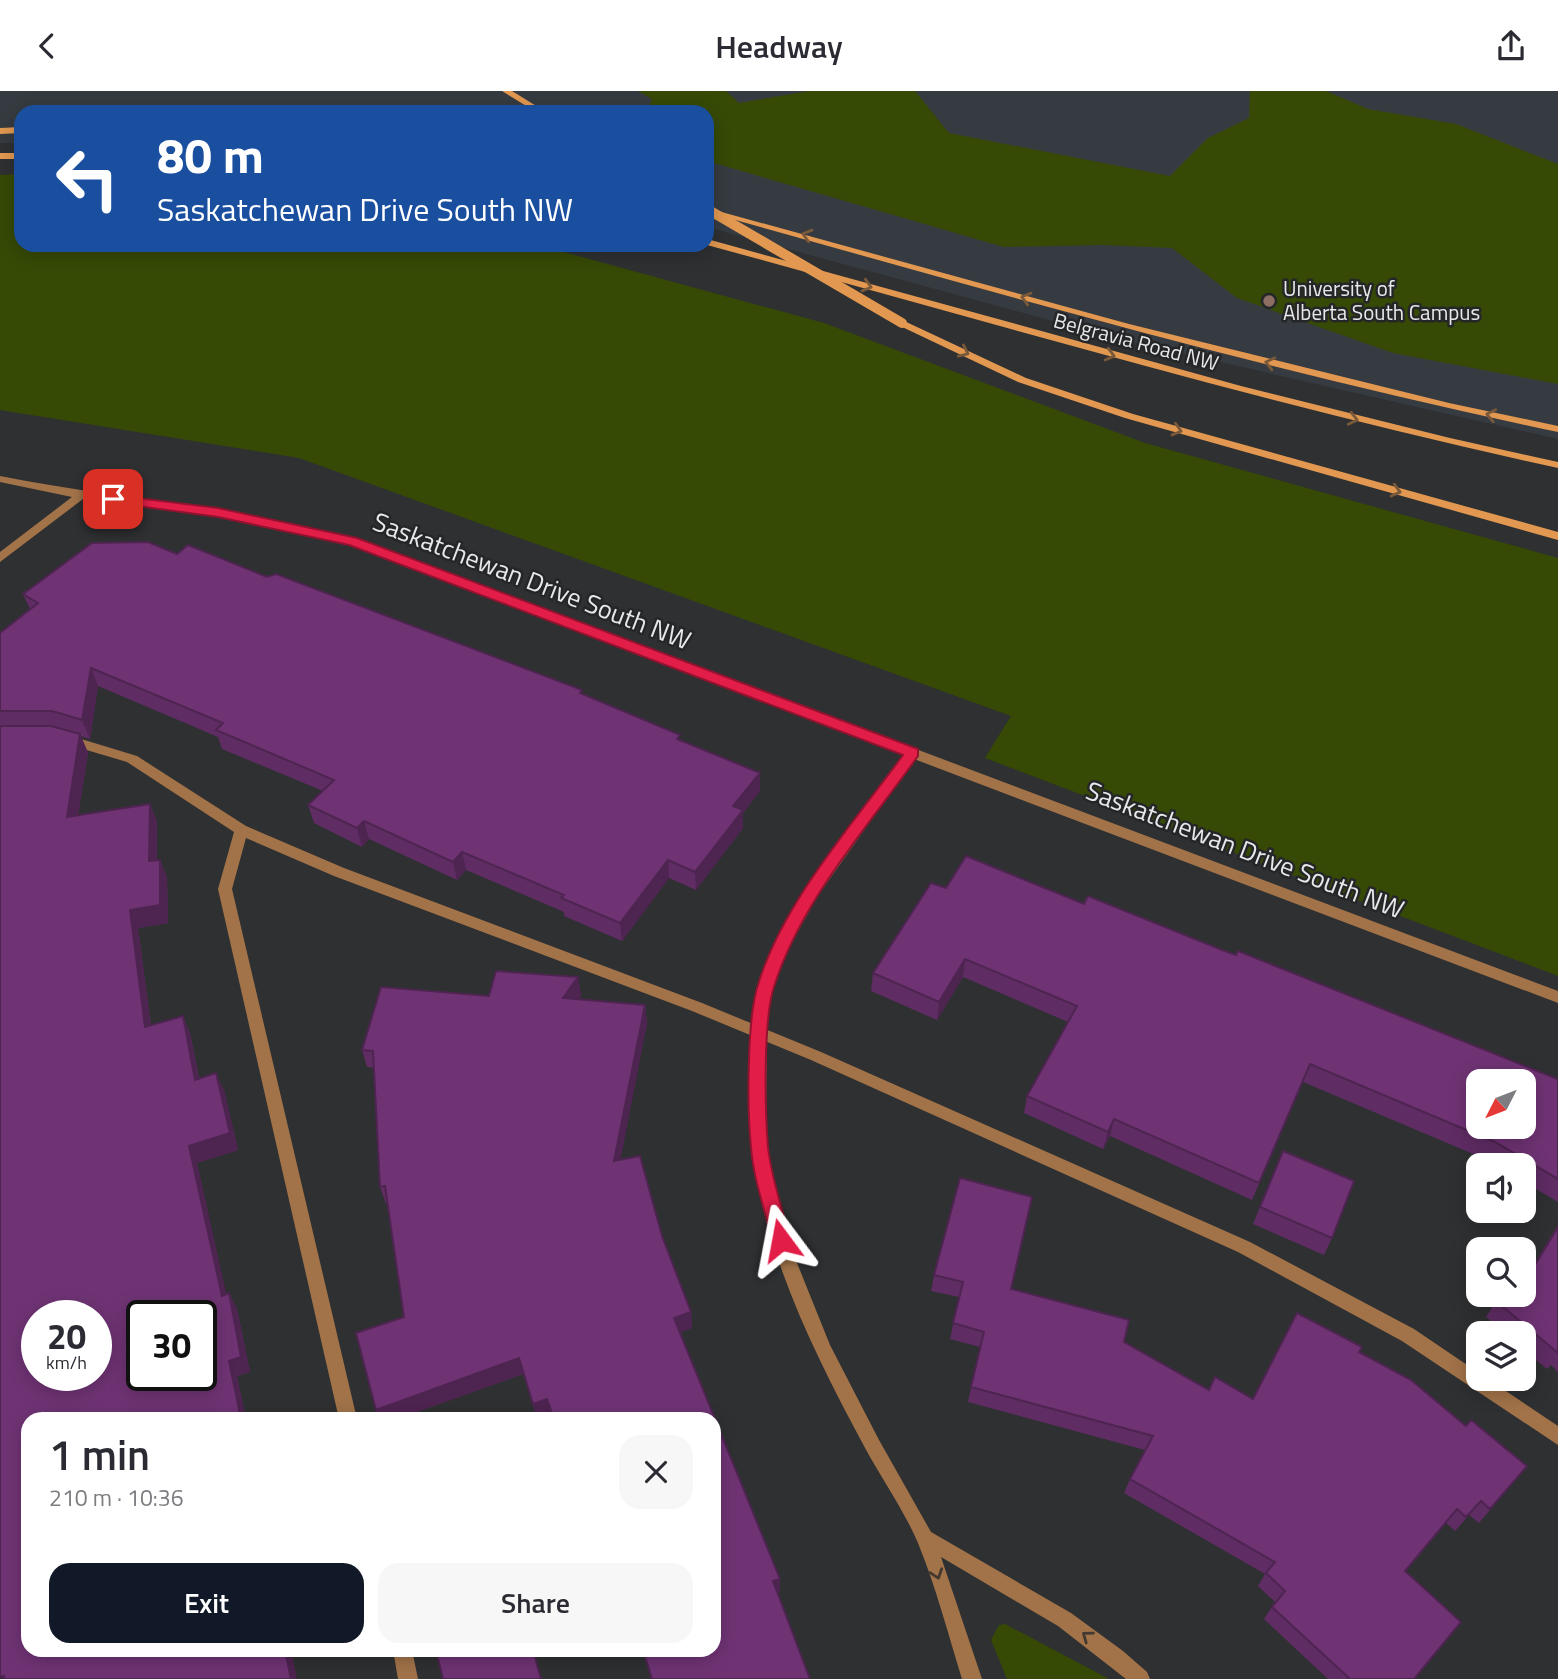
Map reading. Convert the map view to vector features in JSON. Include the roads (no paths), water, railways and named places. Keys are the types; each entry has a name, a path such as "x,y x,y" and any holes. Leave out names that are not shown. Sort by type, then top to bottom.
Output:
{"main road":[{"path":"506,91 530,105"},
{"name":"Belgravia Road NW","path":"714,211 1152,333 1449,406 1558,429"},
{"path":"714,213 902,323 1023,380 1129,417 1558,536"},
{"name":"Belgravia Road NW","path":"714,244 1111,356 1331,414 1557,465"}],"street":[{"name":"Saskatchewan Drive South NW","path":"0,479 81,495 218,513 352,541 1558,997"},
{"path":"0,558 81,495"},
{"path":"48,737 60,737 132,759 242,830 338,871 759,1033 1244,1247 1408,1335 1558,1436"},
{"path":"912,753 819,883 787,935 765,989 759,1033 760,1148 786,1263 844,1394 925,1538 972,1679"},
{"path":"242,830 225,889 346,1412"},
{"path":"925,1538 1079,1630 1140,1679"},
{"path":"403,1657 408,1679"}],"place":[{"name":"University of Alberta South Campus","path":"1269,301"}]}
